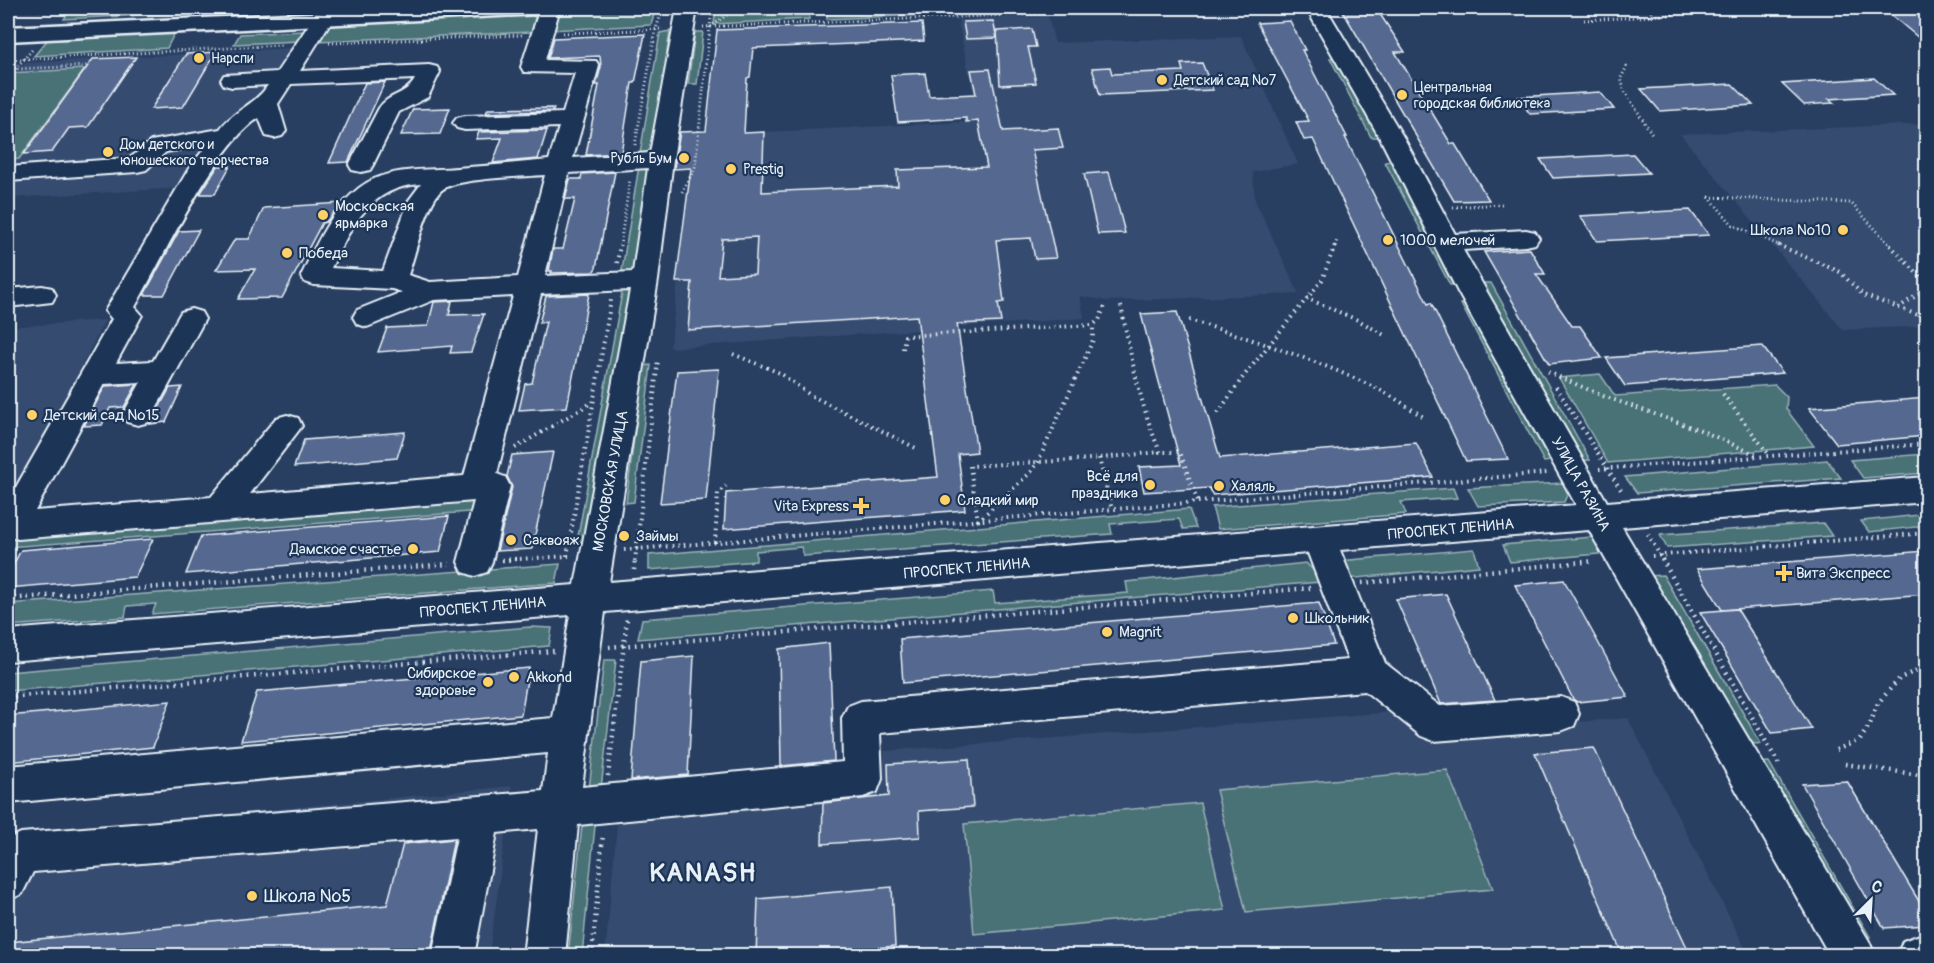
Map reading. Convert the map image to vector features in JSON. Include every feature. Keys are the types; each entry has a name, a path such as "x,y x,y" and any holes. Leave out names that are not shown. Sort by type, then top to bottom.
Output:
{"main road":[{"path":"17,18 544,16"}],"street":[{"name":"УЛИЦА РАЗИНА","path":"1316,8 1393,140 1459,243 1573,471 1854,956"},
{"path":"480,476 559,166 588,66 532,67 544,16"},
{"path":"323,18 267,104 246,115 200,170 119,310 128,315 19,510 11,533 219,510 480,476 494,486 475,562"},
{"name":"МОСКОВСКАЯ УЛИЦА","path":"544,956 569,734 597,552 645,280 661,160 693,21"},
{"path":"232,80 429,72 420,92 390,108 361,165"},
{"path":"267,104 274,130"},
{"path":"465,123 572,120"},
{"path":"8,174 137,165 159,146 227,135"},
{"path":"645,280 430,291 393,280 314,276 333,237 359,200 379,187 399,179 661,160"},
{"path":"393,280 421,200 434,184 456,176"},
{"path":"1459,243 1526,238"},
{"path":"367,317 430,291"},
{"path":"8,298 42,295"},
{"path":"138,414 191,319"},
{"path":"95,374 160,371"},
{"path":"219,510 287,426"},
{"name":"ПРОСПЕКТ ЛЕНИНА","path":"8,646 1926,489"},
{"path":"1319,540 1371,674 1434,724 1561,714"},
{"path":"8,880 21,853 481,815 863,779 861,718 1371,674"},
{"path":"8,785 569,734"},
{"path":"453,956 481,815"},
{"path":"1918,956 1926,954"}],"path":[{"path":"17,18 106,8"},
{"path":"693,21 712,8"},
{"path":"693,21 731,12 732,8"},
{"path":"8,60 308,44 544,16 693,21 1191,8"},
{"path":"1648,8 1655,16"},
{"path":"1584,20 1693,13"},
{"path":"681,201 682,190 695,168 693,21"},
{"path":"8,78 36,45"},
{"path":"15,69 88,66"},
{"path":"1627,66 1622,78 1624,90 1652,134"},
{"path":"1926,283 1851,203 1709,197 1733,225 1840,272 1863,295 1926,318"},
{"path":"1459,243 1452,207 1503,204"},
{"path":"1218,413 1243,377 1322,280 1337,240"},
{"path":"1898,308 1926,289"},
{"path":"1306,298 1360,321 1386,336"},
{"path":"903,349 905,336 1093,325 1099,320 1105,306"},
{"path":"1121,306 1142,402 1160,452"},
{"path":"1189,320 1270,345 1384,392 1425,418"},
{"path":"978,521 1031,472 1038,462 1094,340 1093,325"},
{"path":"733,354 780,373 810,395 916,448"},
{"path":"622,646 632,596 635,550 659,358"},
{"path":"1542,362 1606,468 1637,514 1785,774"},
{"path":"1548,372 1603,396 1700,430 1761,457"},
{"path":"1723,394 1770,456"},
{"path":"480,476 592,403"},
{"path":"8,599 635,550 1606,468 1926,444"},
{"path":"978,521 970,466 1180,452 1198,503"},
{"path":"1099,458 1112,510"},
{"path":"715,543 717,494 726,486"},
{"path":"8,697 1336,586 1926,532"},
{"path":"1836,750 1860,740 1870,724 1878,703 1900,678 1926,666"},
{"path":"1845,764 1926,776"}],"shaded area":[{"path":"1048,16 1055,43 1241,36 1298,164 1253,172 1255,200 1299,294 1107,301 1080,296 1084,318 670,348 688,195 762,190 764,132 966,122 962,94 973,93 958,20"},
{"name":"Дом детского и юношеского творчества","path":"294,48 286,63 252,107 234,114 182,188 8,198 8,85 25,63"},
{"name":"Школа №10","path":"1926,124 1926,326 1843,330 1680,134"},
{"name":"Детский сад №15","path":"105,320 12,503 8,503 8,327"},
{"path":"1407,711 1419,734 1628,718 1749,955 605,956 618,813 881,788 884,751"},
{"name":"Школа №5","path":"512,786 489,955 8,956 8,836"}],"green space":[{"path":"164,8 246,8 244,10 64,19 69,12"},
{"path":"656,8 651,25 549,30 554,17 563,11"},
{"path":"716,8 809,8 809,19 714,24"},
{"path":"827,8 941,8 942,14 827,19"},
{"path":"524,14 535,17 532,32 317,41 326,27 334,22"},
{"path":"303,31 299,41 234,44 240,34"},
{"path":"670,31 652,153 640,154 660,33"},
{"path":"175,32 167,48 34,56 49,38"},
{"path":"695,32 703,32 697,84 688,84"},
{"path":"1330,58 1339,58 1381,137 1371,137"},
{"path":"85,69 19,159 8,160 8,73"},
{"path":"1396,160 1460,285 1450,285 1385,162"},
{"path":"651,165 635,275 621,276 639,166"},
{"path":"1480,283 1491,283 1590,460 1577,461"},
{"path":"635,286 593,541 577,542 623,287"},
{"path":"1470,303 1559,460 1544,462 1461,304"},
{"path":"651,365 634,502 626,503 643,366"},
{"path":"1600,374 1615,396 1775,385 1787,397 1786,409 1814,446 1608,463 1559,378"},
{"path":"1926,454 1926,473 1863,478 1850,460"},
{"path":"1827,460 1841,478 1637,493 1625,477"},
{"path":"1564,483 1568,493 1564,502 1478,506 1468,488"},
{"path":"1453,488 1457,498 1401,502 1406,514 1218,529 1212,507"},
{"path":"484,500 482,511 8,547 8,532"},
{"path":"1189,509 1196,528 1183,529 1179,519 1110,524 1112,534 804,556 801,547 756,551 756,561 649,570 649,555"},
{"path":"1919,515 1926,526 1869,532 1861,521"},
{"path":"1823,523 1832,536 1667,548 1660,535"},
{"path":"1592,537 1602,541 1609,553 1510,562 1503,545"},
{"path":"1474,549 1479,566 1346,579 1339,561"},
{"path":"1306,563 1315,572 1320,582 638,639 642,619 993,591 995,603 1128,593 1126,582"},
{"path":"560,564 556,583 152,614 156,604 127,606 125,617 8,626 8,604"},
{"path":"1663,575 1761,744 1743,743 1649,576"},
{"path":"530,627 552,628 549,646 8,691 8,672"},
{"path":"604,660 616,660 600,797 588,798"},
{"path":"1769,762 1870,937 1859,939 1756,763"},
{"path":"1447,770 1493,889 1246,912 1216,790"},
{"path":"1200,803 1225,910 974,934 964,824"},
{"path":"596,816 582,955 568,956 583,817"}],"building":[{"path":"1341,8 1376,8 1405,52 1395,52 1451,144 1455,144 1489,200 1454,201"},
{"path":"1888,8 1920,8 1926,12 1926,44 1889,13 1895,13"},
{"path":"993,21 997,38 966,39 963,22"},
{"path":"1290,21 1305,50 1302,50 1428,304 1431,303 1508,459 1466,461 1313,139 1304,140 1296,122 1309,121 1257,23"},
{"path":"922,23 924,41 753,48 750,77 747,78 744,133 764,132 762,192 898,186 897,170 987,167 978,121 966,122 966,118 898,122 891,75 925,73 929,96 976,94 971,70 990,69 1003,131 1058,128 1063,148 1032,150 1056,258 1035,259 1031,238 996,240 1004,302 998,303 1001,322 957,324 977,452 958,454 965,510 724,529 726,493 938,477 917,316 688,330 692,282 676,282 691,168 674,169 680,132 706,131 717,30","holes":["757,237 755,274 718,276 722,239"]},
{"path":"1032,29 1036,47 1028,47 1036,83 1000,85 997,31"},
{"path":"645,34 635,83 632,83 621,153 586,155 599,85 596,85 601,67 600,56 548,58 554,38"},
{"path":"216,52 183,107 151,109 186,54"},
{"path":"136,57 88,127 69,128 52,152 24,154 93,59"},
{"path":"1202,63 1213,90 1100,95 1092,68 1110,67 1112,74 1183,71 1181,64"},
{"path":"1874,78 1893,95 1829,99 1834,103 1804,105 1782,84"},
{"path":"385,82 348,162 329,163 365,83"},
{"path":"1732,84 1753,105 1660,111 1641,89"},
{"path":"1600,92 1614,109 1530,114 1518,97"},
{"path":"450,108 440,134 401,135 413,109"},
{"path":"554,108 553,111 486,113 488,109"},
{"path":"547,130 538,159 493,163 502,138 476,139 479,132"},
{"path":"1633,154 1649,173 1553,178 1540,159"},
{"path":"218,166 230,166 215,194 200,194"},
{"path":"615,172 596,268 593,272 551,273 552,271 549,271 553,249 563,249 575,199 565,199 570,179 581,179 582,174"},
{"path":"1109,172 1125,233 1098,234 1084,174"},
{"path":"341,203 326,222 322,223 282,298 238,299 255,269 216,270 235,239 249,239 264,208"},
{"path":"1690,210 1709,235 1597,241 1580,216"},
{"path":"199,230 164,295 144,295 179,231"},
{"path":"1530,249 1545,274 1536,274 1572,326 1580,326 1602,358 1549,364 1484,252"},
{"path":"589,294 567,407 519,410 525,384 532,383 546,322 539,323 546,296"},
{"path":"452,301 449,315 484,314 471,352 450,353 452,346 378,352 387,328 428,326 434,302"},
{"path":"1177,312 1220,458 1416,443 1433,477 1212,495 1210,488 1144,492 1139,467 1181,465 1141,314"},
{"path":"1762,346 1783,373 1625,386 1606,358"},
{"path":"719,369 706,500 660,503 677,371"},
{"path":"137,384 124,407 110,408 102,425 84,426 105,386"},
{"path":"182,387 166,422 150,424 170,388"},
{"path":"1926,398 1926,436 1837,444 1809,408"},
{"path":"405,432 397,458 294,467 304,440"},
{"path":"553,452 532,549 497,551 512,487 507,476 512,455"},
{"path":"449,516 440,552 186,574 201,536"},
{"path":"153,539 135,577 8,588 8,575 21,550"},
{"path":"1926,551 1926,594 1722,610 1697,569"},
{"path":"1564,580 1628,697 1577,702 1573,699 1515,585"},
{"path":"1446,594 1495,700 1441,704 1396,599"},
{"path":"1319,603 1334,645 903,683 900,639"},
{"path":"1737,609 1812,729 1772,733 1700,612"},
{"path":"829,643 834,761 781,766 779,649"},
{"path":"694,656 688,775 631,780 641,661"},
{"path":"529,668 521,715 241,741 257,692"},
{"path":"170,701 153,747 8,762 8,716"},
{"path":"1594,748 1691,956 1623,956 1535,753"},
{"path":"969,759 973,807 919,811 920,837 822,844 823,803 889,796 888,764"},
{"path":"1847,781 1926,913 1926,925 1884,928 1802,784"},
{"path":"454,839 430,956 366,956 367,953 338,956 8,956 8,942 387,905 403,844"},
{"path":"892,887 895,946 799,956 756,956 758,899"}],"place":[{"name":"Нарспи","path":"199,58"},
{"name":"Детский сад №7","path":"1162,80"},
{"name":"Центральная городская библиотека","path":"1402,95"},
{"name":"Дом детского и юношеского творчества","path":"108,152"},
{"name":"Рубль Бум","path":"684,158"},
{"name":"Prestig","path":"731,169"},
{"name":"Московская ярмарка","path":"323,215"},
{"name":"Школа №10","path":"1843,230"},
{"name":"1000 мелочей","path":"1388,240"},
{"name":"Победа","path":"287,253"},
{"name":"Детский сад №15","path":"32,415"},
{"name":"Всё для праздника","path":"1150,485"},
{"name":"Халяль","path":"1219,486"},
{"name":"Сладкий мир","path":"945,500"},
{"name":"Vita Express","path":"861,506"},
{"name":"Займы","path":"624,536"},
{"name":"Саквояж","path":"511,540"},
{"name":"Дамское счастье","path":"413,549"},
{"name":"Вита Экспресс","path":"1784,573"},
{"name":"Школьник","path":"1293,618"},
{"name":"Magnit","path":"1107,632"},
{"name":"Akkond","path":"514,677"},
{"name":"Сибирское здоровье","path":"488,682"},
{"name":"Школа №5","path":"252,896"}],"district":[{"name":"KANASH","path":"703,872"}]}
